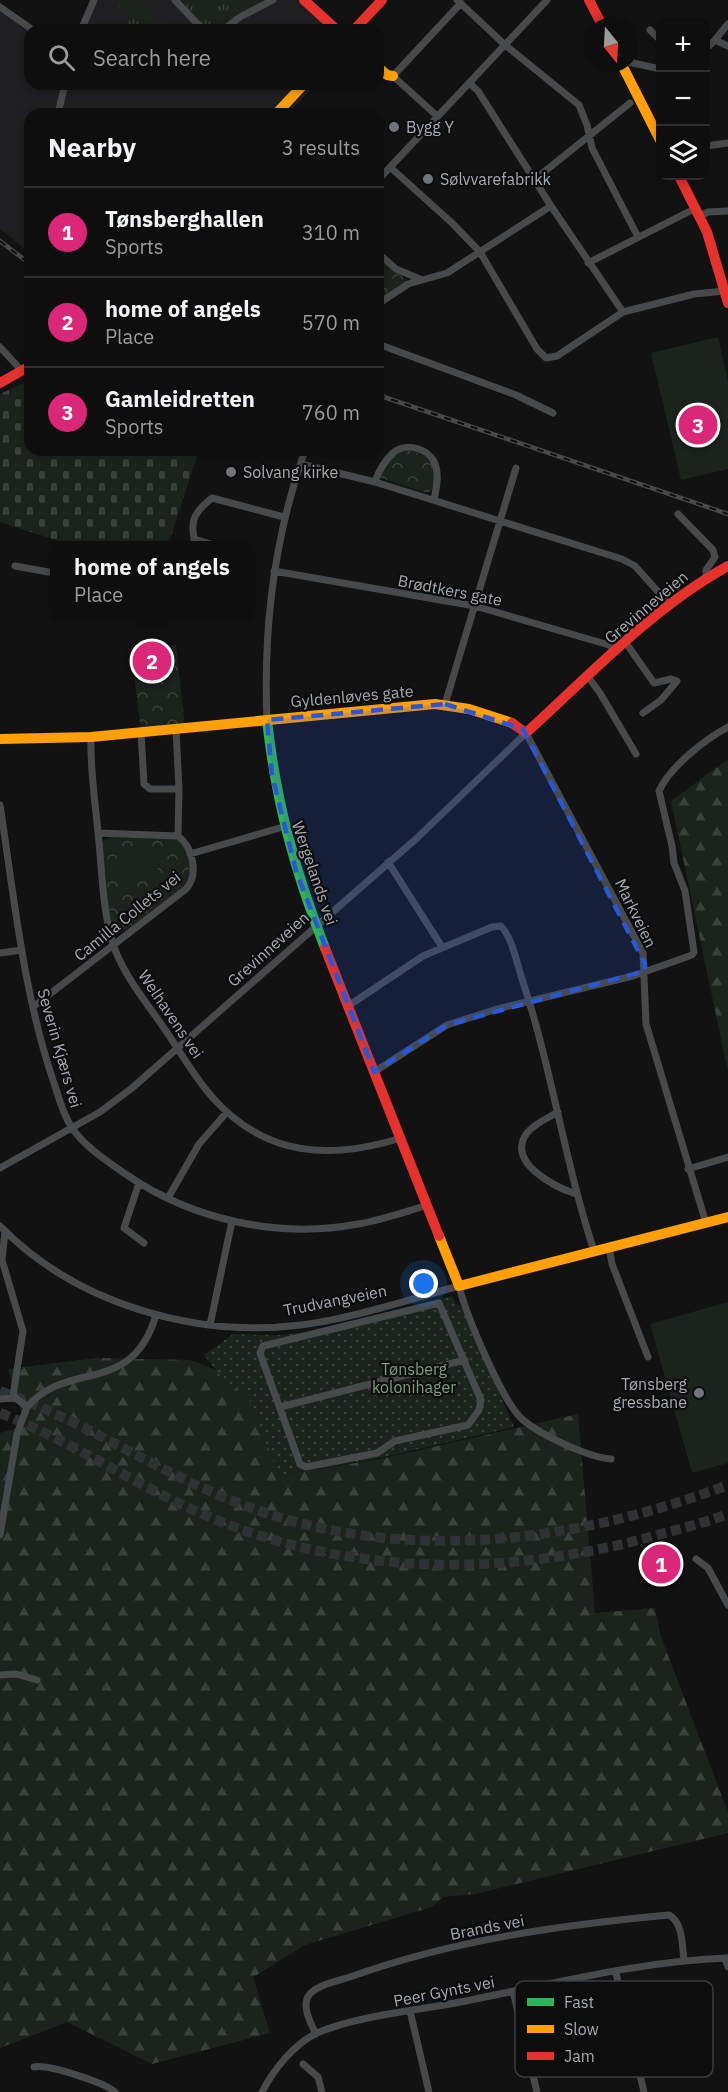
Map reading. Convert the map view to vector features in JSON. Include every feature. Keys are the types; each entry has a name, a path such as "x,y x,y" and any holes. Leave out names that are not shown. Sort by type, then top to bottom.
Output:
{"main road":[{"path":"304,0 330,24"},
{"path":"360,24 382,0"},
{"path":"589,0 598,18"},
{"path":"384,72 393,76"},
{"path":"629,72 656,131"},
{"path":"282,108 298,90"},
{"path":"681,180 698,212 714,251 728,303"},
{"path":"0,382 24,370"},
{"name":"Grevinneveien","path":"526,733 669,604 706,577 728,566"},
{"name":"Gyldenløves gate","path":"0,739 91,737 446,704 517,725 526,733"},
{"name":"Wergelands vei","path":"267,720 272,775 283,827 316,925 459,1286"},
{"name":"Trudvangveien","path":"459,1286 728,1217"}],"street":[{"path":"84,24 94,0"},
{"path":"231,24 273,0"},
{"path":"384,173 547,0"},
{"path":"177,2 197,24"},
{"path":"437,116 393,76 459,2 504,44 575,101 584,115 592,148 638,237"},
{"path":"0,7 24,24"},
{"path":"710,45 728,24"},
{"path":"650,30 656,36"},
{"path":"714,41 720,40 728,46"},
{"path":"638,65 656,68"},
{"path":"469,83 478,91 588,264 623,312"},
{"path":"59,108 64,90"},
{"path":"534,180 630,103"},
{"path":"710,146 728,143"},
{"path":"390,166 480,252 537,349 546,358 557,356 623,312 694,294 726,291"},
{"path":"384,300 420,279 447,273 551,206"},
{"path":"588,264 638,237 698,212 728,211"},
{"path":"384,258 396,269 420,279"},
{"path":"384,346 516,395 553,413"},
{"path":"0,348 24,367"},
{"path":"375,482 393,453 406,448 420,449 428,454 436,465 434,500"},
{"name":"Wergelands vei","path":"267,720 265,644 274,571 284,517 304,456"},
{"path":"301,464 375,482 632,563 669,604"},
{"path":"446,704 516,468"},
{"path":"195,541 192,518 198,509 212,498 284,517"},
{"path":"678,514 713,550 714,557 706,570 706,577"},
{"path":"15,566 50,572"},
{"name":"Brødtkers gate","path":"274,571 475,606 609,645 617,651"},
{"path":"626,643 654,683 671,679 677,681 670,692 643,713"},
{"path":"588,677 636,754"},
{"path":"374,1072 447,1025 497,1009 530,1003 689,958 694,952 685,891 674,863 659,791 668,775 711,738 728,728"},
{"path":"99,833 178,836 179,789 176,729"},
{"path":"141,732 144,784 150,789 179,789"},
{"name":"Grevinneveien","path":"0,1168 114,1102 388,862 526,733"},
{"name":"Markveien","path":"526,733 643,953 646,1024 706,1223"},
{"name":"Welhavens vei","path":"91,737 106,911 113,944 126,971 205,1087 227,1112 259,1133 304,1150 335,1153 365,1150 401,1138"},
{"name":"Severin Kjærs vei","path":"0,805 22,950 46,1059 65,1115 72,1128 95,1151 139,1183 168,1198 232,1221 270,1228 334,1227 380,1220 428,1205"},
{"path":"190,854 283,827"},
{"name":"Camilla Collets vei","path":"33,1007 190,885 194,870 188,846 178,836"},
{"path":"388,862 442,947"},
{"path":"348,1006 404,968 442,947 497,926 504,930 530,1003 576,1194 594,1251"},
{"path":"0,953 22,950"},
{"path":"168,1198 199,1144 227,1112"},
{"path":"558,1112 528,1132 524,1140 523,1152 533,1171 576,1194"},
{"path":"688,1169 728,1157"},
{"path":"139,1183 124,1228 144,1242"},
{"path":"210,1325 232,1221"},
{"path":"2,1229 2,1260 23,1330 13,1396 27,1407"},
{"name":"Trudvangveien","path":"2,1229 61,1274 94,1291 156,1315 210,1325 248,1327 300,1325 379,1308 459,1286"},
{"path":"609,1247 612,1264 648,1357"},
{"path":"459,1286 508,1402 523,1420 588,1455 611,1459"},
{"path":"439,1303 481,1400 479,1410 471,1422 461,1427 395,1441 377,1453 303,1466 298,1460 280,1407 261,1350 262,1346 439,1303"},
{"path":"0,1535 16,1434 27,1407 47,1390 127,1363 145,1342 156,1315"},
{"path":"280,1407 465,1360"},
{"path":"0,1399 14,1398 27,1407"},
{"path":"696,1559 708,1568 728,1605"},
{"path":"0,1675 16,1674 37,1680"},
{"name":"Brands vei","path":"316,2034 309,2020 306,2002 309,1994 325,1986 407,1958 508,1934 669,1915 680,1930 684,1960"},
{"path":"727,1958 728,1967"},
{"name":"Peer Gynts vei","path":"567,1981 684,1960 727,1958"},
{"path":"616,1972 618,1981"},
{"path":"513,1991 515,1999"},
{"name":"Peer Gynts vei","path":"262,2092 271,2076 300,2044 316,2034 410,2011 513,1991"},
{"path":"410,2011 429,2092"},
{"path":"303,2064 318,2077 322,2092"},
{"path":"34,2067 42,2067 107,2086 115,2092"},
{"path":"533,2077 537,2092"},
{"path":"640,2077 644,2092"}],"highlighted area":[{"path":"445,704 523,729 645,964 645,971 447,1025 374,1072 296,871 272,775 267,720"}],"shaded area":[{"path":"95,0 299,0 326,24 87,24"},
{"path":"0,12 24,26 24,90 310,90 294,108 24,108 24,248 0,229"}],"green space":[{"path":"118,0 150,0 143,6 157,24 128,24 129,19 125,18 127,9 117,6"},
{"path":"196,0 266,0 224,24 198,23 182,5"},
{"path":"384,263 388,267 407,280 384,297"},
{"path":"718,337 728,381 728,469 681,480 651,353"},
{"path":"24,383 24,456 197,456 169,541 59,541 0,522 0,394"},
{"path":"405,450 421,454 431,463 435,475 431,491 427,493 381,478 380,475 394,454"},
{"path":"176,645 185,728 141,732 131,649"},
{"path":"728,759 728,1072 671,801"},
{"path":"111,837 176,839 186,852 190,871 187,882 176,894 133,926 118,934 114,929 108,906 102,842"},
{"path":"158,849 158,874 117,874 117,850"},
{"name":"Tønsberg kolonihager","path":"452,1296 456,1304 461,1306 514,1427 375,1459 279,1475 247,1394 229,1386 204,1355 233,1334 281,1335 316,1331"},
{"name":"Tønsberg gressbane","path":"728,1302 728,1463 692,1473 650,1324"},
{"path":"97,1358 191,1360 216,1370 229,1386 247,1394 280,1475 375,1460 578,1414 595,1613 655,1608 661,1637 728,1812 728,1833 475,1894 443,1897 432,1907 305,1945 253,1977 270,2033 152,2064 67,2022 0,2048 0,1433 25,1426 8,1369"}],"tunnel":[{"path":"0,1391 60,1416 233,1501 294,1521 356,1534 418,1540 481,1540 544,1534 606,1522 668,1506 728,1485"},
{"path":"0,1413 56,1438 164,1496 219,1521 272,1539 326,1553 380,1561 490,1564 545,1558 599,1549 654,1536 728,1514"}],"railway":[{"path":"0,241 24,259"},
{"path":"384,397 728,514"}],"traffic: fast":[{"path":"267,720 281,808 288,836 325,948"}],"traffic: slow":[{"path":"384,72 393,76"},
{"path":"626,72 656,132"},
{"path":"282,108 298,90"},
{"path":"0,739 91,737 435,704 469,709 512,723"},
{"path":"439,1236 459,1286 728,1217"}],"traffic: jam":[{"path":"304,0 330,24"},
{"path":"360,24 382,0"},
{"path":"589,0 598,18"},
{"path":"681,180 707,232 728,303"},
{"path":"0,383 24,369"},
{"path":"512,723 526,733 648,622 700,583 728,566"},
{"path":"325,948 439,1236"}],"place":[{"name":"Bygg Y","path":"394,127"},
{"name":"Sølvvarefabrikk","path":"428,179"},
{"name":"Gamleidretten","path":"698,425"},
{"name":"Solvang kirke","path":"231,472"},
{"name":"home of angels","path":"152,661"},
{"name":"Tønsberg gressbane","path":"699,1393"},
{"name":"Tønsberghallen","path":"661,1564"}]}
